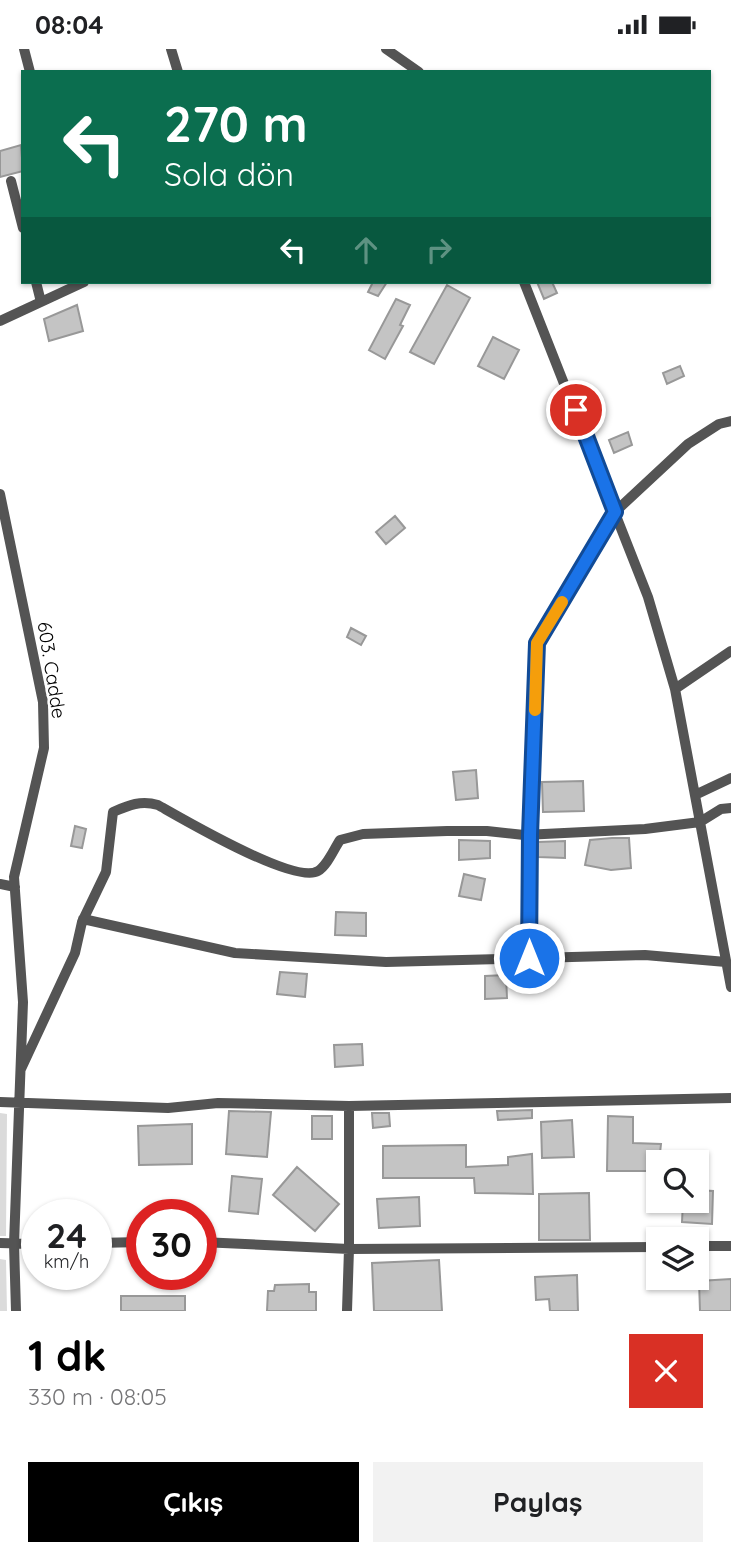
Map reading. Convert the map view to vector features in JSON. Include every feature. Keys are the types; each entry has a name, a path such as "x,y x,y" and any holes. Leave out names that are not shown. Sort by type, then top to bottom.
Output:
{"street":[{"path":"24,49 29,70"},
{"path":"171,49 177,70"},
{"path":"386,49 416,70"},
{"path":"11,181 21,220"},
{"path":"36,284 41,302"},
{"path":"0,321 80,284"},
{"path":"525,284 648,597 675,689 731,987"},
{"path":"529,958 530,835 537,643 615,512 688,444 719,424 731,421"},
{"name":"603. Cadde","path":"0,494 43,702 44,748 14,877 23,1002 14,1244 16,1311"},
{"path":"675,689 731,652"},
{"path":"695,795 731,778"},
{"path":"21,1069 75,953 83,919 106,872 113,812 126,806 145,801 158,805 250,854 298,873 320,871 340,840 363,834 447,831 530,835 645,829 700,822 721,809 731,808"},
{"path":"0,884 15,887"},
{"path":"83,919 235,953 386,963 645,955 726,962"},
{"path":"0,1102 168,1108 218,1103 349,1106 731,1098"},
{"path":"347,1311 349,1106"},
{"path":"0,1243 21,1244"},
{"path":"217,1243 349,1249 646,1247"},
{"path":"709,1247 731,1246"}],"shaded area":[{"path":"0,1113 7,1114 6,1236 0,1236"},
{"path":"0,1259 6,1260 7,1311 0,1311"}],"building":[{"path":"21,145 21,172 0,177 0,151"},
{"path":"372,284 386,284 378,296 368,292"},
{"path":"538,284 553,284 557,293 544,299"},
{"path":"447,285 470,298 434,364 410,352"},
{"path":"396,299 410,305 400,325 403,326 385,359 369,350"},
{"path":"77,305 83,331 49,341 44,319"},
{"path":"493,337 519,350 504,379 478,366"},
{"path":"680,366 684,376 667,384 663,373"},
{"path":"628,432 632,445 614,453 609,440"},
{"path":"395,516 405,528 386,544 376,532"},
{"path":"351,628 366,636 361,645 347,637"},
{"path":"476,770 478,798 456,800 453,772"},
{"path":"583,781 584,811 543,812 542,782"},
{"path":"75,826 86,829 82,848 71,846"},
{"path":"629,838 631,868 611,870 585,865 590,840"},
{"path":"459,840 490,841 490,858 459,860"},
{"path":"565,841 565,858 538,857 538,842"},
{"path":"464,874 485,879 481,900 459,896"},
{"path":"336,912 366,913 366,936 335,935"},
{"path":"280,972 307,974 305,997 277,994"},
{"path":"506,975 507,998 485,999 485,976"},
{"path":"362,1044 363,1065 335,1067 334,1045"},
{"path":"532,1110 532,1118 498,1120 497,1111"},
{"path":"229,1111 271,1112 267,1157 226,1154"},
{"path":"372,1113 389,1113 390,1126 373,1128"},
{"path":"312,1116 332,1116 332,1139 312,1139"},
{"path":"608,1116 633,1117 633,1143 661,1144 660,1150 646,1150 646,1171 607,1171"},
{"path":"572,1120 574,1157 542,1158 541,1122"},
{"path":"192,1124 192,1164 139,1165 138,1126"},
{"path":"466,1145 466,1167 508,1165 508,1157 532,1154 533,1194 475,1193 474,1178 383,1178 383,1146"},
{"path":"297,1167 339,1204 315,1231 273,1195"},
{"path":"232,1176 262,1179 258,1214 229,1211"},
{"path":"709,1191 713,1191 712,1224 682,1222 682,1213 709,1213"},
{"path":"589,1193 590,1240 539,1240 539,1194"},
{"path":"419,1197 420,1226 379,1228 377,1199"},
{"path":"439,1260 442,1311 374,1311 372,1263"},
{"path":"577,1275 578,1311 550,1311 549,1299 536,1300 535,1277"},
{"path":"731,1279 731,1311 700,1311 699,1290 709,1290 709,1280"},
{"path":"309,1284 309,1292 316,1292 316,1311 267,1311 268,1291 274,1291 275,1285"},
{"path":"121,1296 185,1296 185,1311 121,1311"}],"slow traffic":[{"path":"535,710 537,643 562,602"}],"route":[{"path":"529,958 530,835 537,643 615,512 576,410"}]}
